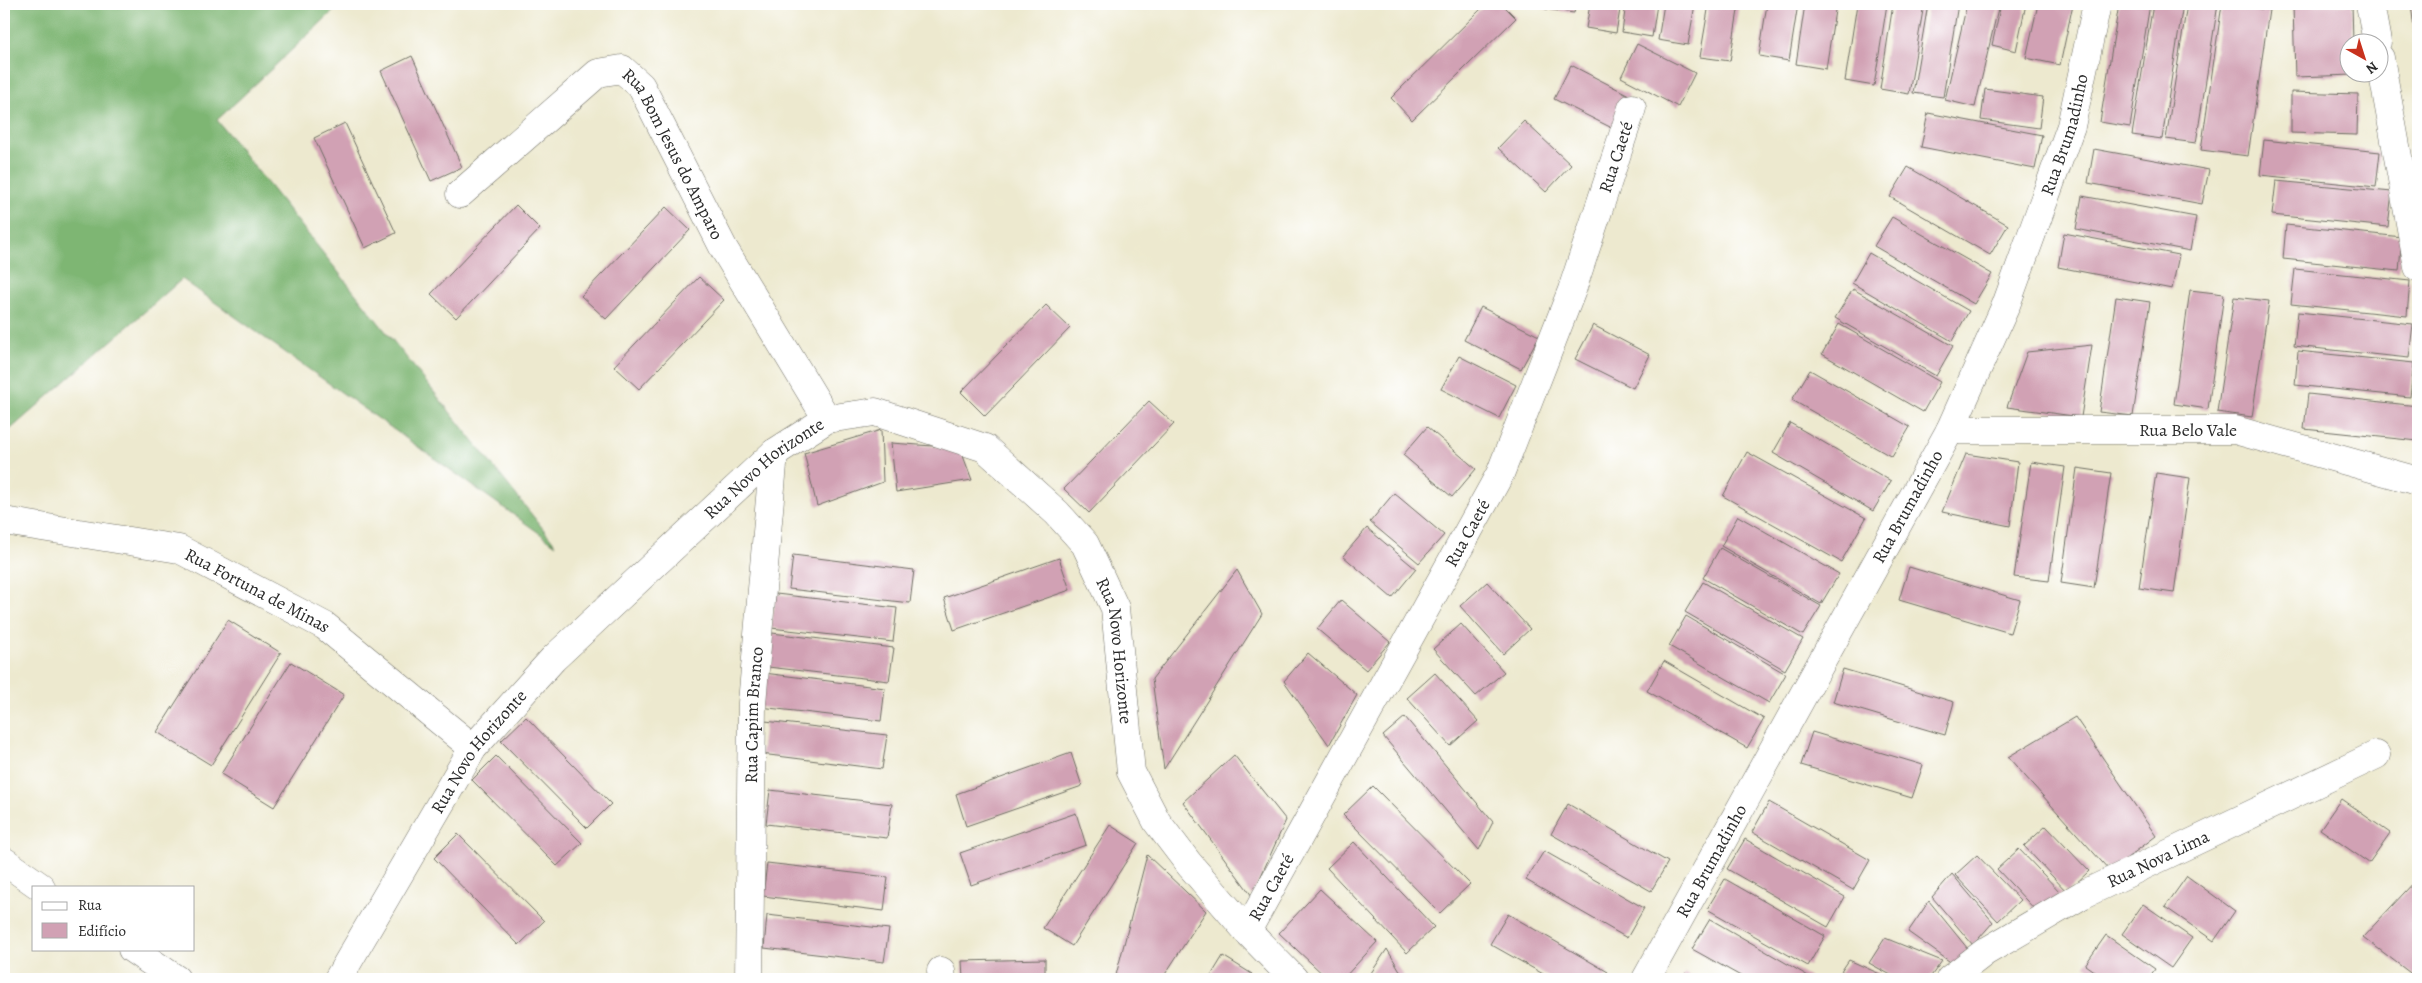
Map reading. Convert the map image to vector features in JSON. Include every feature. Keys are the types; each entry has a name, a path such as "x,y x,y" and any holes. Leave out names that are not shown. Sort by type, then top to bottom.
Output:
{"street":[{"name":"Rua Brumadinho","path":"1646,979 1950,430 2006,305 2071,126 2097,4"},
{"path":"2370,4 2375,32"},
{"name":"Rua Bom Jesus do Amparo","path":"460,194 598,73 622,69 641,86 724,249 827,419"},
{"path":"2384,82 2418,267"},
{"name":"Rua Caeté","path":"1247,931 1500,474 1572,290 1632,108"},
{"name":"Rua Novo Horizonte","path":"338,979 473,748 553,659 774,453 827,419 875,412 985,448 1057,512 1085,544 1115,608 1131,772 1157,822 1247,931 1294,979"},
{"name":"Rua Belo Vale","path":"1950,430 2235,430 2418,481"},
{"name":"Rua Capim Branco","path":"749,979 752,702 774,453"},
{"name":"Rua Fortuna de Minas","path":"4,521 178,549 325,626 473,748"},
{"name":"Rua Nova Lima","path":"1950,979 1985,952 2082,895 2376,755"},
{"path":"5,867 39,886"},
{"path":"133,950 176,979"}],"green space":[{"path":"4,4 341,4 217,120 556,545 182,279 4,435"}],"building":[{"path":"1486,4 1502,4 1516,18 1412,120 1391,98"},
{"path":"1546,4 1576,4 1574,13 1545,9"},
{"path":"1590,4 1621,4 1616,33 1586,28"},
{"path":"1626,4 1657,4 1652,37 1622,32"},
{"path":"1664,4 1695,4 1688,45 1658,40"},
{"path":"1709,4 1739,4 1730,61 1700,57"},
{"path":"1767,4 1798,4 1789,61 1759,56"},
{"path":"1805,4 1836,4 1826,69 1796,64"},
{"path":"1857,4 1887,4 1874,86 1845,81"},
{"path":"1893,4 1924,4 1909,94 1880,89"},
{"path":"1928,4 1958,4 1943,97 1913,93"},
{"path":"1967,4 1999,4 1975,107 1945,100"},
{"path":"2001,4 2026,4 2016,51 1992,45"},
{"path":"2038,4 2073,4 2060,65 2026,58"},
{"path":"2119,4 2150,4 2130,127 2100,122"},
{"path":"2153,4 2183,4 2162,139 2132,135"},
{"path":"2187,4 2218,4 2196,143 2166,139"},
{"path":"2222,4 2269,10 2248,156 2201,150"},
{"path":"2352,4 2353,32 2340,32 2340,75 2295,77 2293,5"},
{"path":"2411,4 2418,4 2418,55 2417,55"},
{"path":"1637,44 1695,73 1678,107 1621,77"},
{"path":"412,56 462,167 431,181 381,71"},
{"path":"1571,65 1629,95 1612,128 1554,99"},
{"path":"1985,89 2043,97 2039,128 1981,120"},
{"path":"2291,92 2358,94 2357,135 2291,133"},
{"path":"1928,113 2042,135 2035,169 1921,147"},
{"path":"1524,121 1571,165 1546,192 1498,148"},
{"path":"345,123 396,233 365,248 314,138"},
{"path":"2264,140 2380,152 2376,187 2260,175"},
{"path":"2094,149 2209,170 2202,204 2088,183"},
{"path":"1908,167 2008,225 1990,255 1890,197"},
{"path":"2276,181 2392,192 2388,227 2272,215"},
{"path":"2082,196 2196,217 2190,251 2076,229"},
{"path":"516,205 540,229 456,318 431,294"},
{"path":"666,207 690,230 606,319 581,296"},
{"path":"1892,217 1992,274 1974,304 1874,246"},
{"path":"2286,225 2402,237 2399,271 2283,259"},
{"path":"2064,233 2179,255 2172,289 2058,267"},
{"path":"1869,253 1969,311 1952,341 1852,283"},
{"path":"2295,269 2410,281 2407,316 2291,304"},
{"path":"699,277 724,300 639,389 614,366"},
{"path":"1853,289 1953,346 1936,376 1835,318"},
{"path":"2190,290 2224,294 2208,409 2174,404"},
{"path":"2116,297 2150,302 2133,416 2099,412"},
{"path":"2234,297 2269,301 2252,417 2217,412"},
{"path":"1046,305 1070,328 985,416 961,392"},
{"path":"1481,307 1539,336 1521,369 1464,340"},
{"path":"2298,312 2413,324 2409,358 2294,346"},
{"path":"1839,324 1940,382 1923,412 1822,354"},
{"path":"1593,325 1650,355 1633,388 1575,359"},
{"path":"2092,345 2081,417 2007,407 2027,352"},
{"path":"2298,351 2414,363 2410,397 2295,385"},
{"path":"1459,356 1516,385 1499,418 1441,389"},
{"path":"1810,370 1910,427 1892,457 1792,400"},
{"path":"2308,394 2418,406 2418,441 2304,429"},
{"path":"1149,401 1174,424 1089,513 1064,489"},
{"path":"1790,423 1891,481 1873,511 1773,453"},
{"path":"1427,427 1476,469 1452,497 1403,455"},
{"path":"881,430 883,482 817,506 804,453"},
{"path":"891,443 960,448 972,480 896,492"},
{"path":"1747,452 1866,518 1841,562 1723,496"},
{"path":"1966,454 2018,462 2010,526 1942,512"},
{"path":"2031,462 2065,467 2049,581 2014,577"},
{"path":"2077,468 2111,473 2094,588 2061,583"},
{"path":"2156,473 2190,478 2174,593 2139,588"},
{"path":"1394,493 1444,535 1419,563 1370,522"},
{"path":"1738,516 1839,574 1821,604 1721,546"},
{"path":"1367,528 1416,569 1392,598 1343,556"},
{"path":"1720,548 1821,606 1803,635 1703,578"},
{"path":"793,555 914,570 910,603 789,589"},
{"path":"1059,558 1070,590 954,630 944,598"},
{"path":"1909,567 2020,600 2010,633 1899,600"},
{"path":"1237,570 1262,614 1164,769 1152,679"},
{"path":"1487,582 1530,629 1503,654 1460,606"},
{"path":"1703,582 1803,639 1785,670 1685,612"},
{"path":"776,594 897,608 893,642 771,628"},
{"path":"1341,600 1390,642 1366,670 1317,629"},
{"path":"1686,616 1786,674 1769,703 1669,646"},
{"path":"228,620 281,653 211,765 157,732"},
{"path":"1461,624 1504,672 1476,696 1433,649"},
{"path":"772,633 894,648 889,681 768,667"},
{"path":"1308,653 1357,695 1329,745 1284,681"},
{"path":"1664,661 1764,719 1747,748 1647,691"},
{"path":"291,662 344,695 274,807 221,774"},
{"path":"1843,669 1954,702 1945,735 1833,702"},
{"path":"764,673 885,688 881,721 760,707"},
{"path":"1435,673 1478,721 1450,746 1407,698"},
{"path":"526,717 611,804 587,828 501,741"},
{"path":"1405,717 1493,822 1479,850 1383,736"},
{"path":"2075,717 2156,836 2110,871 2008,757"},
{"path":"765,721 887,735 882,769 761,754"},
{"path":"1812,732 1923,765 1912,798 1801,765"},
{"path":"1071,753 1082,786 966,826 956,794"},
{"path":"1234,755 1286,820 1252,896 1183,802"},
{"path":"496,756 582,843 557,866 472,780"},
{"path":"1373,786 1470,884 1440,913 1343,815"},
{"path":"770,790 892,804 887,838 766,824"},
{"path":"2341,799 2390,833 2369,863 2320,829"},
{"path":"1769,802 1870,860 1853,890 1752,832"},
{"path":"1568,804 1668,862 1651,891 1551,834"},
{"path":"1076,813 1086,845 971,885 960,853"},
{"path":"1110,825 1138,843 1072,946 1043,928"},
{"path":"2046,826 2089,871 2067,892 2024,846"},
{"path":"458,834 544,921 519,945 434,858"},
{"path":"1745,839 1845,897 1828,927 1727,869"},
{"path":"1354,842 1434,927 1407,953 1327,868"},
{"path":"2019,849 2062,894 2040,915 1997,869"},
{"path":"1544,851 1644,908 1627,938 1526,880"},
{"path":"1147,855 1206,911 1162,979 1115,979"},
{"path":"1977,855 2020,900 1998,921 1955,875"},
{"path":"767,863 888,877 884,911 763,896"},
{"path":"1952,874 1993,922 1973,945 1932,897"},
{"path":"2187,876 2235,911 2214,941 2165,907"},
{"path":"2418,878 2418,979 2363,937"},
{"path":"1725,879 1825,936 1808,966 1707,909"},
{"path":"1320,889 1377,942 1343,979 1328,979 1279,933"},
{"path":"1929,901 1968,949 1956,966 1908,932"},
{"path":"2143,904 2192,938 2171,968 2122,934"},
{"path":"1508,914 1608,972 1604,979 1552,979 1490,944"},
{"path":"767,915 889,929 884,962 764,948"},
{"path":"1710,919 1810,977 1809,979 1746,979 1692,949"},
{"path":"2106,935 2155,969 2148,979 2105,979 2085,965"},
{"path":"1885,938 1942,961 1929,979 1898,979 1869,963"},
{"path":"1387,949 1405,979 1367,979"},
{"path":"1223,956 1252,974 1249,979 1209,979"},
{"path":"1045,959 1045,979 963,979 962,961"},
{"path":"1849,960 1891,979 1836,979"},
{"path":"1685,973 1695,979 1681,979"},
{"path":"2071,974 2079,979 2067,979"}]}
